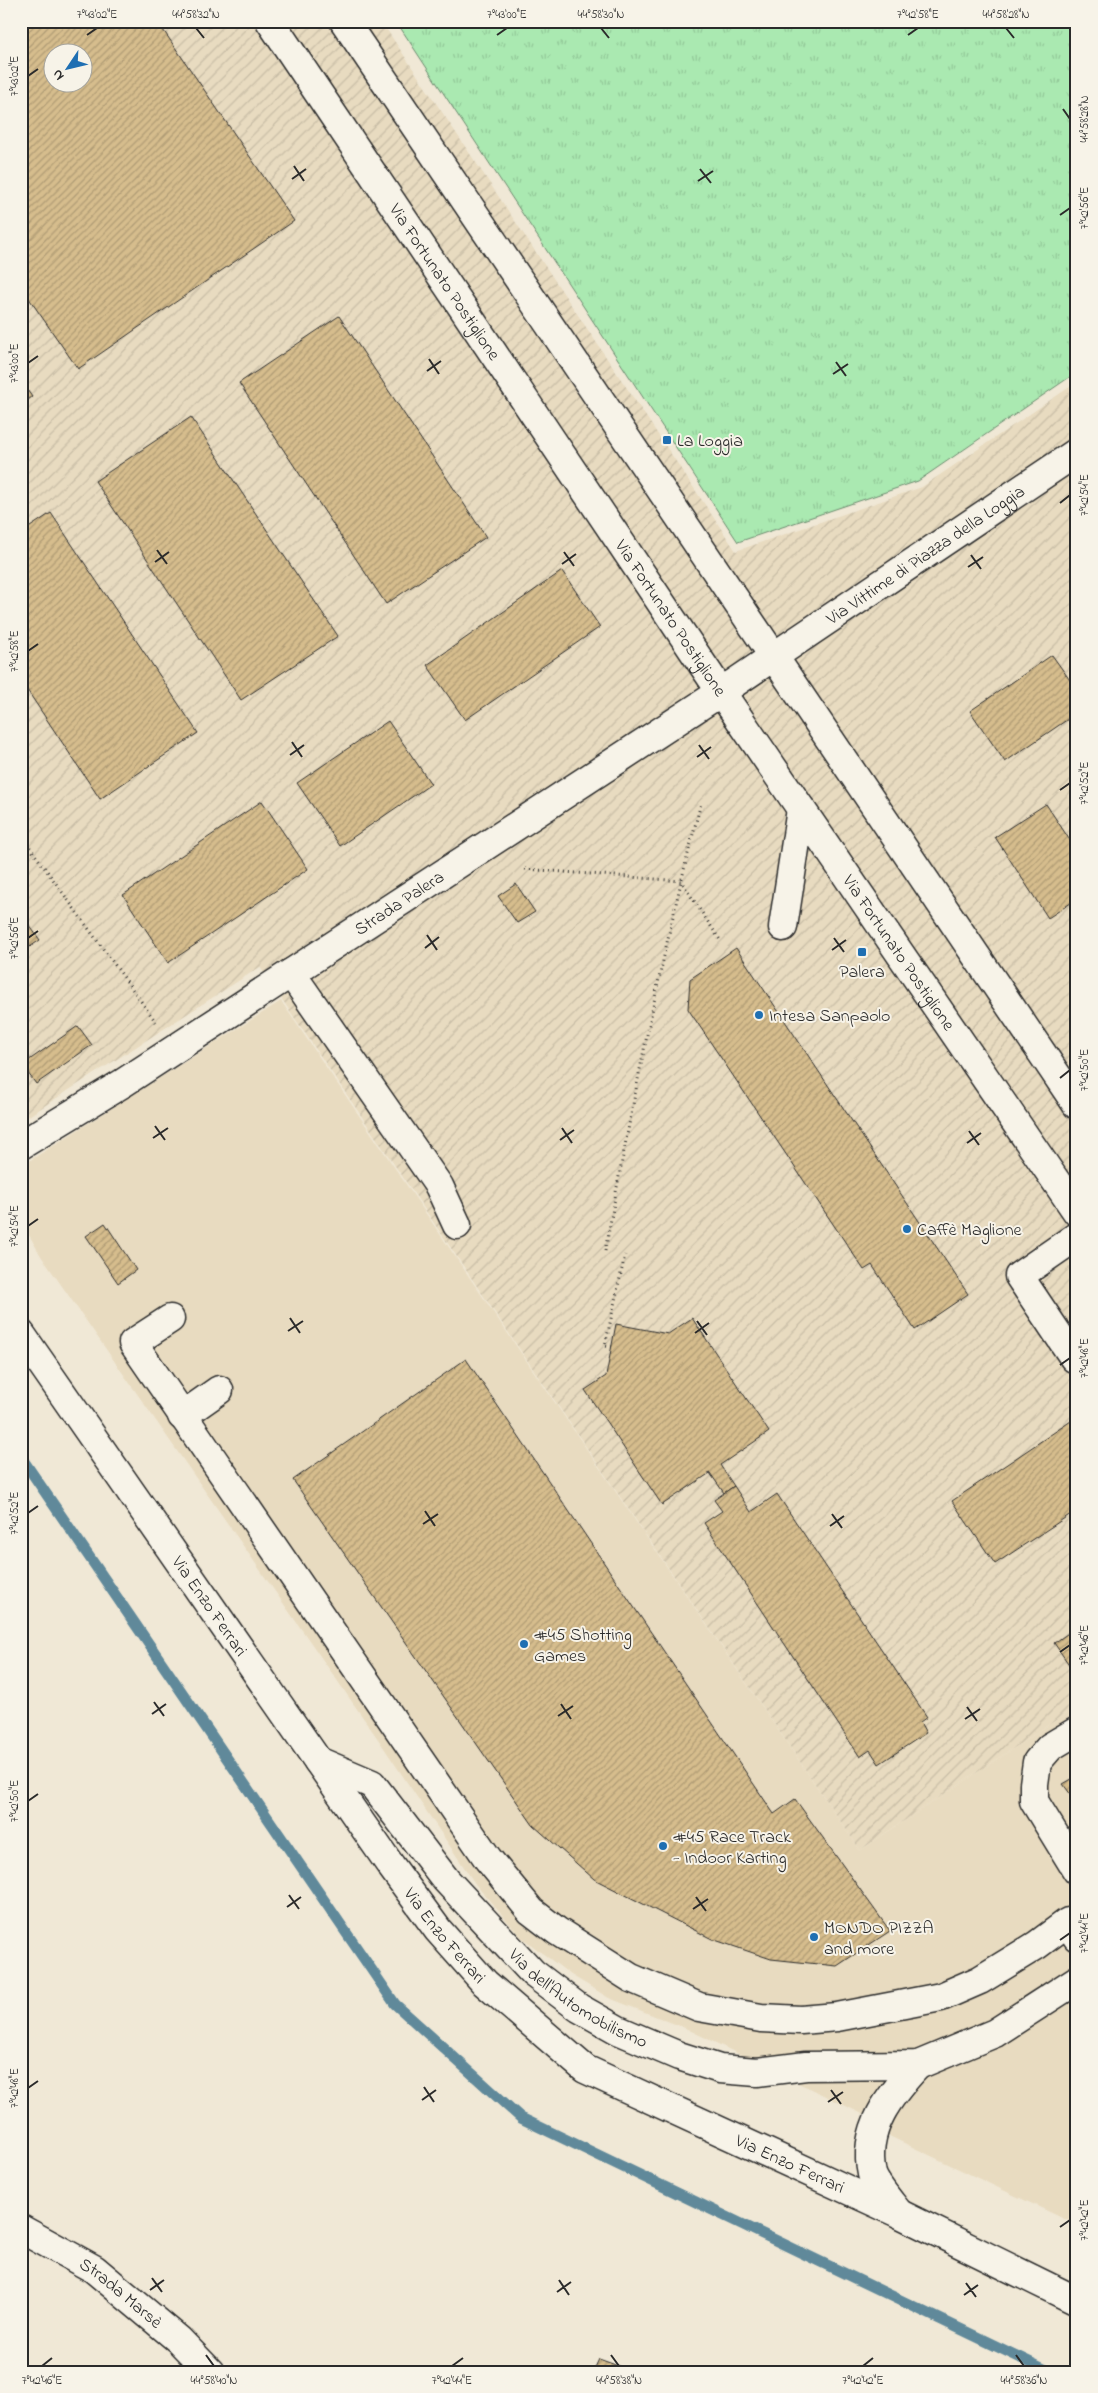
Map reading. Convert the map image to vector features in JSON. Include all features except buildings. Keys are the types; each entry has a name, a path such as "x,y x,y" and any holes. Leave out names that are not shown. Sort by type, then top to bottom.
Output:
{"street":[{"name":"Via Fortunato Postiglione","path":"270,21 721,692 1077,1212"},
{"path":"344,21 1077,1105"},
{"name":"Via Vittime di Piazza della Loggia","path":"774,657 1077,452"},
{"name":"Strada Palera","path":"21,1145 175,1049 774,657"},
{"path":"784,927 801,809"},
{"path":"292,973 439,1186 458,1225"},
{"path":"1076,1356 1019,1276 1077,1236"},
{"path":"170,1318 133,1343 488,1859 531,1910 557,1931 631,1978 699,2007 761,2018 801,2020 837,2017 941,1997 980,1980 1074,1923"},
{"name":"Via Enzo Ferrari","path":"21,1334 438,1930 485,1983 585,2069 898,2212 1077,2301"},
{"path":"182,1416 218,1390"},
{"path":"1077,1730 1050,1747 1037,1762 1034,1784 1034,1801 1077,1871"},
{"name":"Via dell'Automobilismo","path":"318,1761 372,1784 446,1880 533,1973 579,2008 618,2030 679,2056 720,2069 756,2072 806,2066 918,2065 995,2033 1077,1980"},
{"name":"Via dell'Automobilismo","path":"898,2212 872,2175 871,2140 882,2108 918,2065"},
{"name":"Strada Marsè","path":"21,2229 94,2269 178,2340 210,2372"}],"path":[{"path":"605,1251 644,1047 681,881 701,803"},
{"path":"21,835 175,1049"},
{"path":"525,869 681,881"},
{"path":"681,881 720,940"},
{"path":"612,1347 605,1346 625,1255"}],"shaded area":[{"path":"21,21 381,21 736,551 922,487 1077,382 1077,1706 860,1850 260,967 21,1121"},
{"path":"281,1001 860,1850 1077,1706 1077,2225 885,2134 883,2124 685,2028 609,1998 571,1975 521,1937 476,1885 378,1739 41,1256 21,1221 21,1166"}],"green space":[{"path":"396,21 1077,21 1077,372 918,481 738,542"}],"waterway":[{"path":"21,1457 395,2004 521,2118 1050,2372"}],"place":[{"name":"La Loggia","path":"667,440"},
{"name":"Palera","path":"862,952"},
{"name":"Intesa Sanpaolo","path":"759,1015"},
{"name":"Caffè Maglione","path":"907,1229"},
{"name":"#45 Shotting Games","path":"524,1644"},
{"name":"#45 Race Track - Indoor Karting","path":"663,1846"},
{"name":"MONDO PIZZA and more","path":"814,1937"}]}
